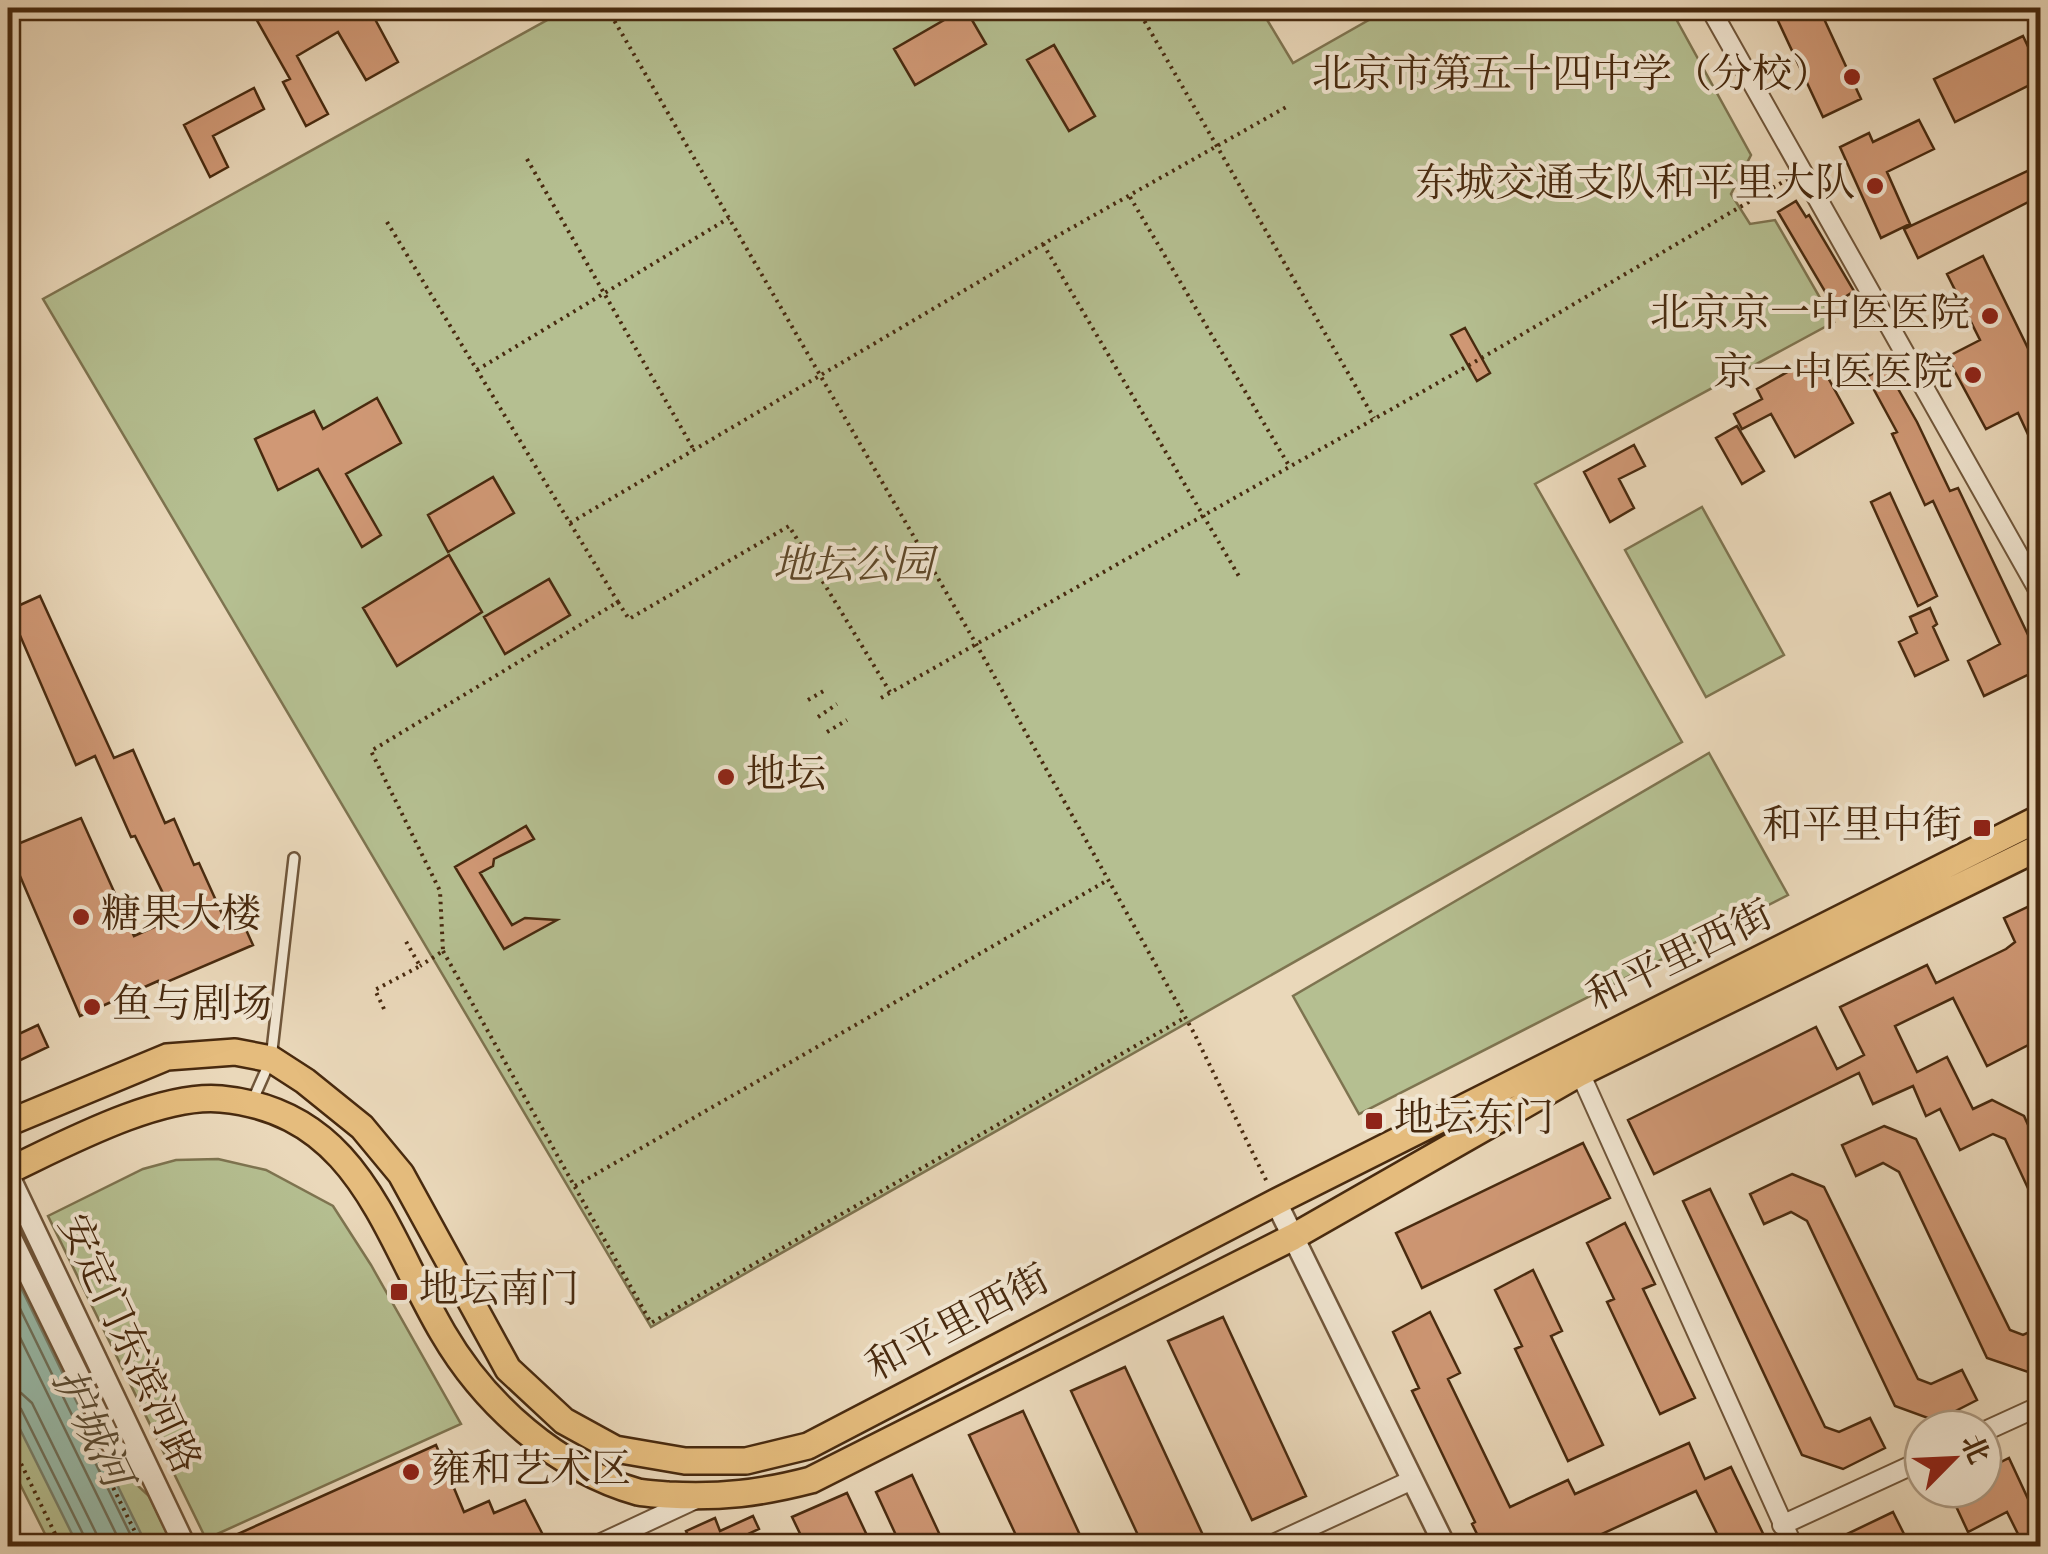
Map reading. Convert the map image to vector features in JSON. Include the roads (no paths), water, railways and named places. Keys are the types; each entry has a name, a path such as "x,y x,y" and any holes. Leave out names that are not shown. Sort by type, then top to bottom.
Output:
{"main road":[{"name":"和平里西街","path":"8,1123 167,1057 235,1052 272,1059 305,1080 362,1127 402,1174 508,1368 564,1422 615,1448 686,1461 746,1462 808,1446 1276,1202 2040,818"},
{"name":"和平里西街","path":"8,1173 86,1134 171,1104 218,1098 250,1104 293,1120 324,1139 360,1176 444,1336 500,1409 564,1460 640,1492 701,1497 757,1494 810,1480 1293,1237 1580,1073 2040,848"}],"street":[{"path":"1710,8 2040,592"},
{"path":"1580,1073 1793,1546"},
{"name":"安定门东滨河路","path":"8,1173 184,1546"},
{"path":"1276,1202 1445,1546"},
{"path":"8,1232 114,1450 145,1468"},
{"path":"2003,1423 2040,1406"},
{"path":"1782,1524 1903,1469"},
{"path":"1270,1546 1412,1480"},
{"path":"595,1546 701,1497"}],"lane":[{"path":"250,1104 272,1059 294,858"}],"water":[{"name":"护城河","path":"8,1261 147,1546 78,1546 8,1405"}],"place":[{"name":"北京市第五十四中学（分校）","path":"1852,77"},
{"name":"东城交通支队和平里大队","path":"1875,186"},
{"name":"北京京一中医医院","path":"1990,316"},
{"name":"京一中医医院","path":"1973,375"},
{"name":"地坛","path":"726,777"},
{"name":"和平里中街","path":"1982,828"},
{"name":"糖果大楼","path":"81,917"},
{"name":"鱼与剧场","path":"92,1007"},
{"name":"地坛东门","path":"1374,1121"},
{"name":"地坛南门","path":"399,1292"},
{"name":"雍和艺术区","path":"411,1472"}],"park label":[{"name":"地坛公园","path":"853,568"}]}
